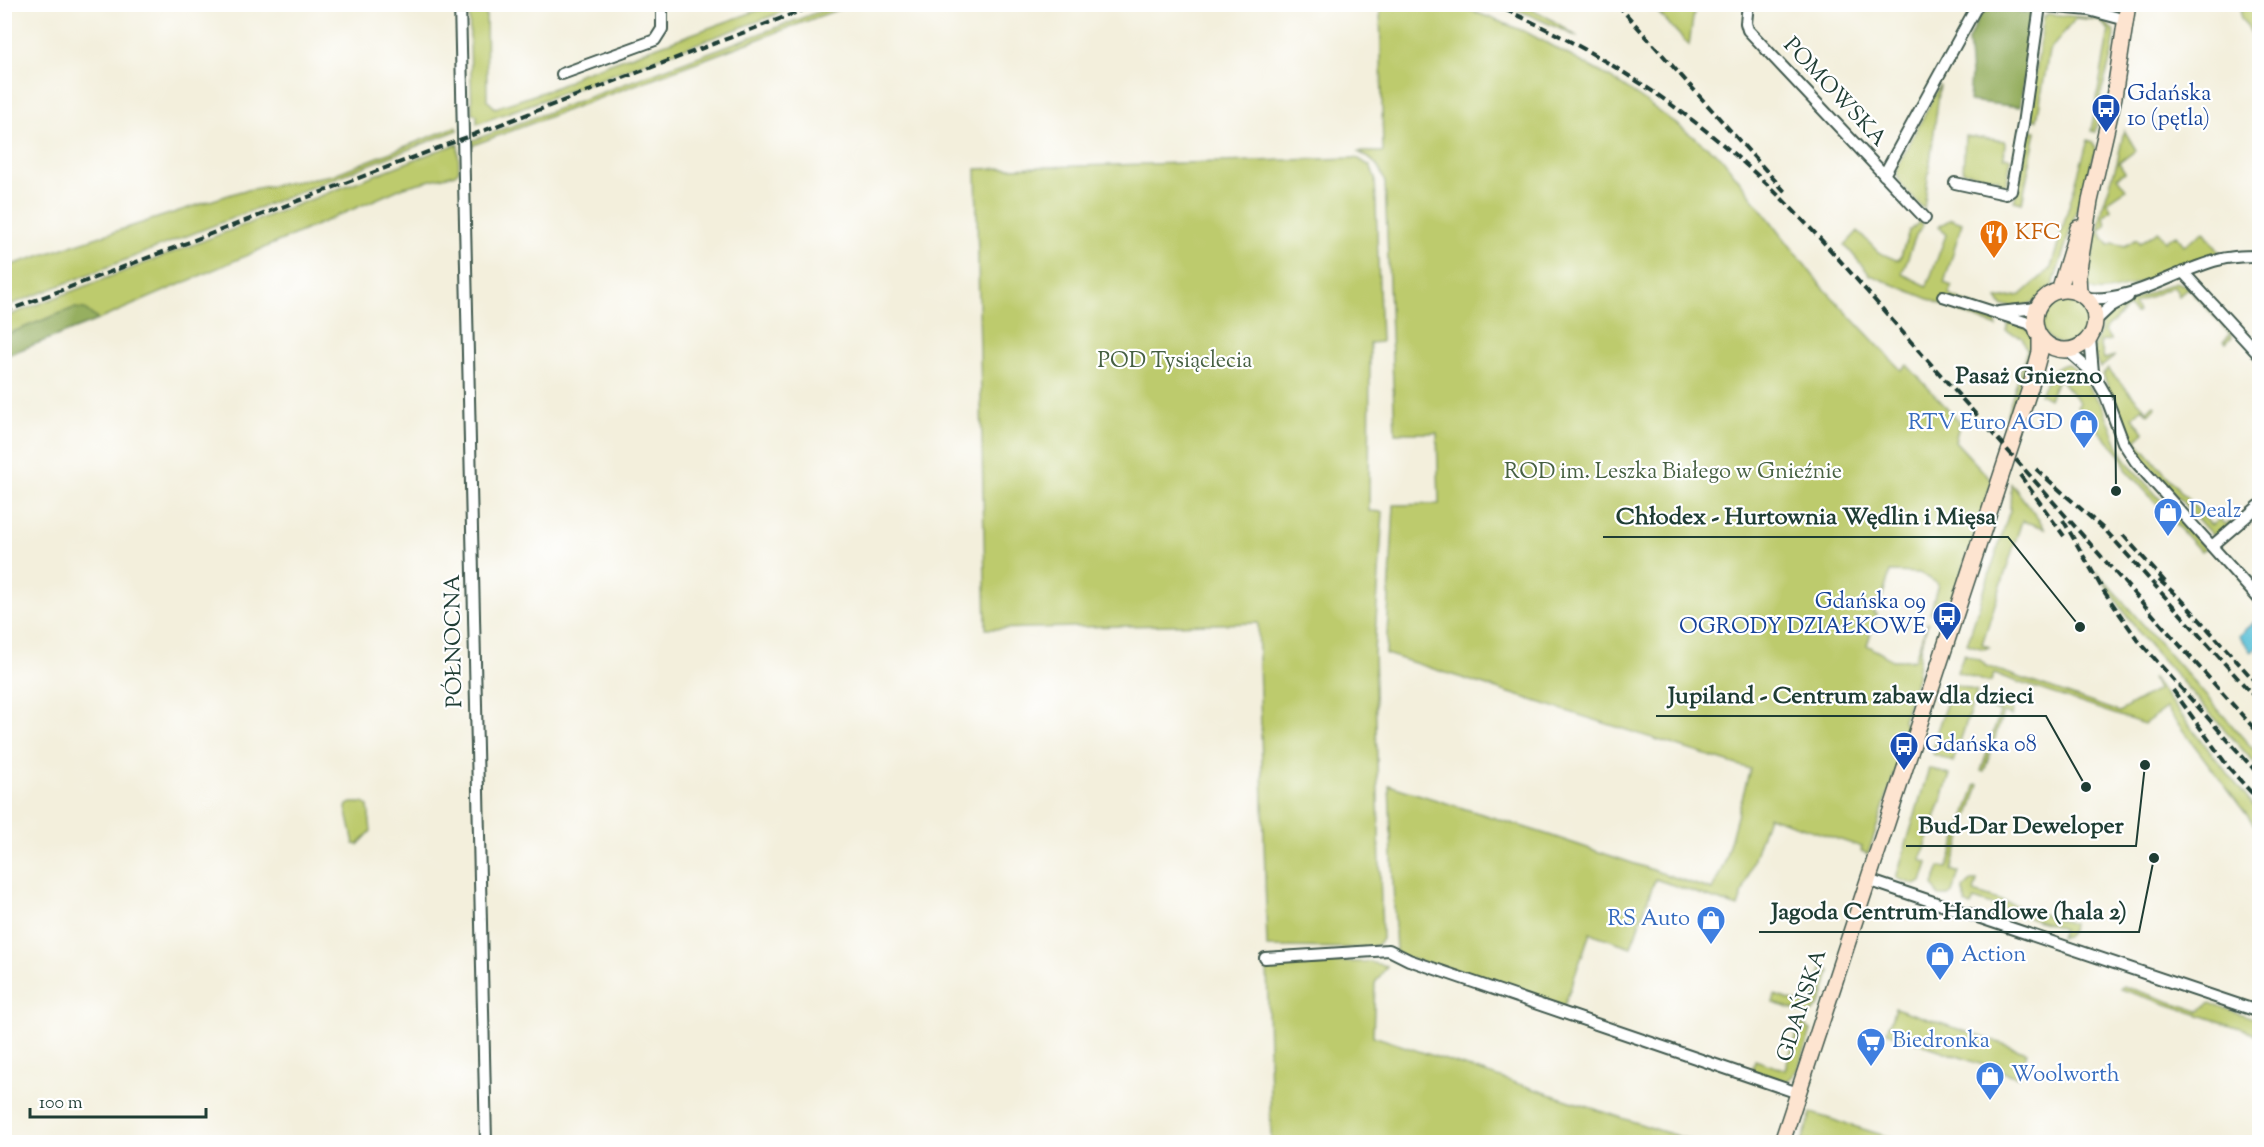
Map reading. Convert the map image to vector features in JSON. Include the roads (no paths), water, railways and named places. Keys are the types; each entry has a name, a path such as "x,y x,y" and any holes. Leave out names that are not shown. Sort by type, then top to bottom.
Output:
{"street":[{"name":"PÓŁNOCNA","path":"460,4 486,1143"},
{"path":"562,74 655,40 662,29 662,4"},
{"name":"POMOWSKA","path":"1748,4 1746,23 1748,30 1925,218"},
{"name":"POMOWSKA","path":"1884,176 1978,4"},
{"path":"2024,4 2089,10 2126,20"},
{"path":"2098,4 2107,15"},
{"path":"2096,320 2093,308 2082,296 2078,274 2090,201 2105,140 2128,4"},
{"path":"1955,183 2006,194 2011,191 2040,6"},
{"path":"2059,291 2079,226 2090,201"},
{"path":"2092,372 2090,338 2096,320 2110,307 2139,290 2218,260 2259,256"},
{"path":"2183,272 2259,356"},
{"path":"2038,334 2035,319 2037,308 2046,297 2059,291 2069,290 2082,296 2106,298 2139,290"},
{"path":"1943,296 2028,323 2054,348 2065,351 2092,372 2104,394 2123,442 2136,462 2259,600"},
{"path":"1996,313 2037,308"},
{"name":"GDAŃSKA","path":"1782,1143 2031,385 2040,352 2038,334"},
{"path":"2065,351 2080,347 2090,338"},
{"name":"GDAŃSKA","path":"2031,385 2048,363 2065,351"},
{"path":"2212,546 2259,506"},
{"path":"1868,880 2259,1012"},
{"name":"GDAŃSKA","path":"1264,958 1389,950 1469,980 1798,1093"}],"water":[{"path":"2257,620 2259,645 2252,651 2239,636"}],"railway":[{"path":"4,312 819,4"},
{"path":"1492,4 1560,36 1657,94 1717,139 1771,188 1845,266 2260,735"},
{"path":"1617,4 1788,195"},
{"path":"2036,469 2107,532 2260,703"},
{"path":"2020,475 2064,536"},
{"path":"2063,520 2103,590 2137,639 2260,776"},
{"path":"2123,535 2167,584"},
{"path":"2159,580 2181,599 2260,687"},
{"path":"2173,690 2229,768 2260,802"}],"place":[{"name":"Gdańska 10 (pętla)","path":"2106,134"},
{"name":"KFC","path":"1994,260"},
{"name":"RTV Euro AGD","path":"2084,450"},
{"name":"Pasaż Gniezno","path":"2116,491"},
{"name":"Dealz","path":"2168,538"},
{"name":"Chłodex - Hurtownia Wędlin i Mięsa","path":"2080,627"},
{"name":"Gdańska 09 OGRODY DZIAŁKOWE","path":"1947,642"},
{"name":"Bud-Dar Deweloper","path":"2145,765"},
{"name":"Gdańska 08","path":"1904,772"},
{"name":"Jupiland - Centrum zabaw dla dzieci","path":"2086,787"},
{"name":"Jagoda Centrum Handlowe (hala 2)","path":"2154,858"},
{"name":"RS Auto","path":"1711,946"},
{"name":"Action","path":"1940,982"},
{"name":"Biedronka","path":"1871,1068"},
{"name":"Woolworth","path":"1990,1102"}],"park label":[{"name":"POD Tysiąclecia","path":"1175,362"},
{"name":"ROD im. Leszka Białego w Gnieźnie","path":"1673,473"}]}
